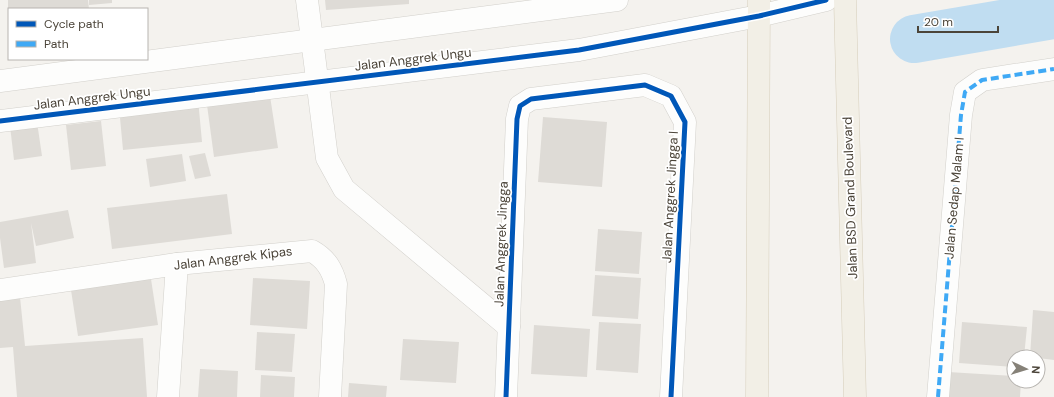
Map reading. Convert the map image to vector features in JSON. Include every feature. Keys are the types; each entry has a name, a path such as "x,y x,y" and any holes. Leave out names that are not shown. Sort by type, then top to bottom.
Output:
{"main road":[{"name":"Jalan BSD Grand Boulevard","path":"845,0 855,397"},
{"path":"757,397 757,262 760,88 759,8"}],"street":[{"path":"307,0 328,158 344,189 509,327"},
{"path":"0,80 313,40 525,6 617,0"},
{"name":"Jalan Anggrek Ungu","path":"0,121 579,50 759,8 826,0"},
{"name":"Jalan Sedap Malam I","path":"938,397 961,115 965,92 982,80 1054,69"},
{"name":"Jalan Anggrek Jingga I","path":"531,99 645,85 671,96 685,122 671,397"},
{"name":"Jalan Anggrek Jingga","path":"506,397 517,119 520,106 531,99"},
{"name":"Jalan Anggrek Kipas","path":"0,290 177,264 299,251 312,251 323,257 332,270 336,284 330,397"},
{"path":"168,397 177,264"}],"building":[{"path":"8,0 88,0 89,8 8,8"},
{"path":"89,0 112,0 112,3 89,5"},
{"path":"325,0 409,0 409,4 326,10"},
{"path":"270,96 278,148 214,157 207,105"},
{"path":"198,99 202,142 123,150 119,107"},
{"path":"543,117 607,122 602,187 538,182"},
{"path":"101,121 106,166 71,170 66,125"},
{"path":"37,122 42,156 14,160 10,126"},
{"path":"205,153 211,176 195,179 189,156"},
{"path":"182,154 186,181 150,187 146,159"},
{"path":"227,194 232,234 112,249 107,208"},
{"path":"68,210 74,238 36,246 31,223 36,263 4,268 0,238 0,222"},
{"path":"598,229 642,232 639,274 595,271"},
{"path":"595,275 641,278 638,319 592,316"},
{"path":"253,278 310,281 307,329 250,325"},
{"path":"151,279 158,325 78,336 71,290"},
{"path":"20,297 25,346 143,338 147,397 17,397 13,347 0,348 0,299"},
{"path":"1033,310 1054,312 1054,360 1046,359 1046,349 1031,349"},
{"path":"599,322 641,324 638,373 596,370"},
{"path":"962,322 1027,327 1025,349 1006,349 1006,366 959,363"},
{"path":"534,325 590,329 587,377 531,374"},
{"path":"257,332 295,334 292,372 255,370"},
{"path":"403,339 459,342 456,383 400,380"},
{"path":"200,369 238,371 237,397 198,397"},
{"path":"948,372 1006,376 1006,389 1020,389 1020,397 947,397"},
{"path":"261,375 295,377 294,397 260,397"},
{"path":"349,383 387,386 386,397 348,397"}],"waterway":[{"path":"914,39 1054,15"}],"marked path":[{"path":"938,397 961,115 965,92 982,80 1054,69"}],"cycle path":[{"path":"0,121 579,50 759,16 826,0"},
{"path":"506,397 517,119 520,106 531,99 645,85 671,96 685,122 671,397"}]}
